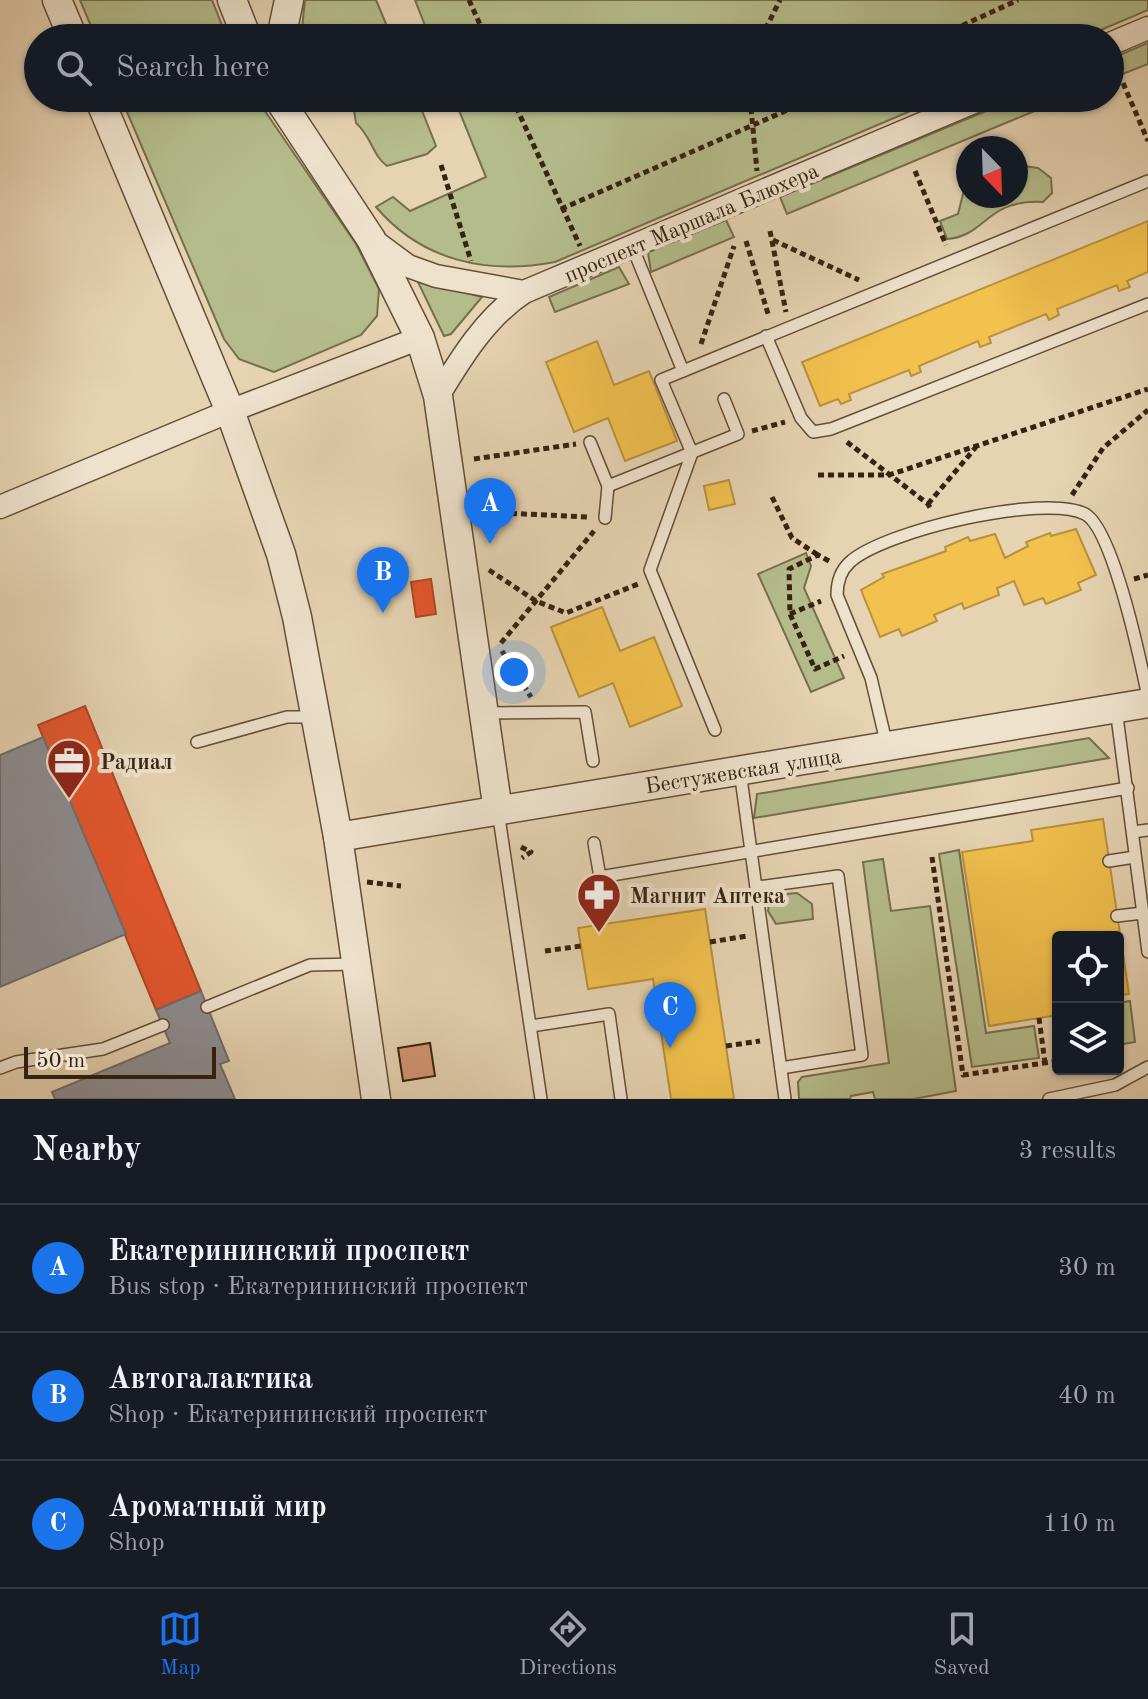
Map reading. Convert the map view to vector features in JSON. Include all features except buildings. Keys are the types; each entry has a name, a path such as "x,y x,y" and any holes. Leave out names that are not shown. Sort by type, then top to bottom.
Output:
{"street":[{"path":"57,0 67,24"},
{"path":"232,0 241,24"},
{"path":"284,24 289,0"},
{"path":"1124,38 1148,28"},
{"path":"105,112 230,411 281,554 338,837 376,1099"},
{"path":"288,112 371,239 420,338 438,396 498,811"},
{"name":"проспект Маршала Блюхера","path":"438,396 466,351 506,304 524,292 950,112"},
{"path":"371,239 408,266 478,285 524,292"},
{"path":"0,507 230,411 420,338"},
{"name":"Бестужевская улица","path":"338,837 1116,708 1148,700"}],"lane":[{"path":"715,730 650,570 692,453 661,380 1148,181"},
{"path":"632,246 688,369"},
{"path":"770,334 801,418 813,432 831,429 1148,304"},
{"path":"608,486 738,434 724,399"},
{"path":"590,442 608,486 605,518"},
{"path":"887,746 878,700 837,595 844,569 852,560 937,522 974,515 1063,509 1086,515 1102,531 1127,607 1148,700"},
{"path":"1116,708 1148,952"},
{"path":"484,713 585,712 593,761"},
{"path":"197,742 287,717 316,717"},
{"path":"740,771 785,1099"},
{"path":"594,843 600,877 1128,788"},
{"path":"498,811 541,1099"},
{"path":"1133,832 1148,830"},
{"path":"1109,861 1135,857"},
{"path":"758,887 838,876 862,1055 781,1068"},
{"path":"1117,916 1143,913"},
{"path":"207,1007 310,965 356,964"},
{"path":"531,1026 609,1014 621,1099"},
{"path":"0,1068 16,1062 103,1049 163,1025"},
{"path":"1049,1099 1115,1085 1148,1067"}],"path":[{"path":"469,0 480,24"},
{"path":"768,24 780,0"},
{"path":"966,24 1018,0"},
{"path":"1124,85 1148,141"},
{"path":"518,112 589,265"},
{"path":"750,112 760,192"},
{"path":"561,209 783,112"},
{"path":"441,165 478,285"},
{"path":"915,171 952,260"},
{"path":"770,231 788,327"},
{"path":"773,240 880,290"},
{"path":"746,241 770,334"},
{"path":"688,369 734,246"},
{"path":"818,475 889,475 1148,389"},
{"path":"1063,509 1103,448 1148,410"},
{"path":"738,434 801,418"},
{"path":"831,429 928,504 937,522"},
{"path":"474,459 590,442"},
{"path":"928,504 976,446"},
{"path":"772,497 792,538 844,569"},
{"path":"481,512 605,518"},
{"path":"541,712 499,646 605,518"},
{"path":"818,555 789,569 790,614 815,669 860,650"},
{"path":"488,569 536,601 566,613 653,578"},
{"path":"790,614 837,595"},
{"path":"932,857 963,1075 1052,1062"},
{"path":"710,942 764,934"},
{"path":"545,951 581,946"},
{"path":"1039,1018 1045,1063"},
{"path":"726,1046 777,1039"}],"green space":[{"path":"80,0 212,0 221,24 90,24"},
{"path":"305,0 376,0 386,24 302,24"},
{"path":"415,0 1148,0 1148,10 1115,24 424,24"},
{"path":"1148,43 1148,64 1124,73 1124,53"},
{"path":"127,112 266,112 356,244 379,289 377,316 361,335 274,372 239,359 224,339"},
{"path":"354,112 423,112 436,146 427,154 387,166 356,123"},
{"path":"460,112 908,112 555,262 505,266 457,260 414,240 376,207 393,197 410,211 486,177"},
{"path":"983,112 1032,112 975,136 956,136 956,144 787,214 780,197"},
{"path":"1028,167 1038,168 1051,178 1052,193 1043,202 1028,203"},
{"path":"960,208 1005,208 971,232 947,239 940,221 958,214"},
{"path":"726,220 734,237 651,272 648,252"},
{"path":"619,267 629,284 555,312 549,297"},
{"path":"417,280 482,297 451,334 444,336"},
{"path":"806,553 811,566 804,588 844,678 811,692 758,574"},
{"path":"1089,738 1109,758 754,818 757,794"},
{"path":"959,850 986,1033 1034,1026 1039,1058 972,1067 939,854"},
{"path":"883,859 891,911 930,906 956,1091 914,1099 875,1099 873,1092 851,1096 850,1099 799,1099 798,1082 802,1077 889,1063 863,862"},
{"path":"797,893 812,904 813,919 776,924 768,911 769,903 786,894"},
{"path":"1130,1001 1135,1042 1124,1044 1124,1003"}],"place":[{"name":"Екатерининский проспект","path":"490,544"},
{"name":"Автогалактика","path":"383,613"},
{"name":"Радиал","path":"69,800"},
{"name":"Магнит Аптека","path":"599,934"},
{"name":"Ароматный мир","path":"670,1048"}]}
